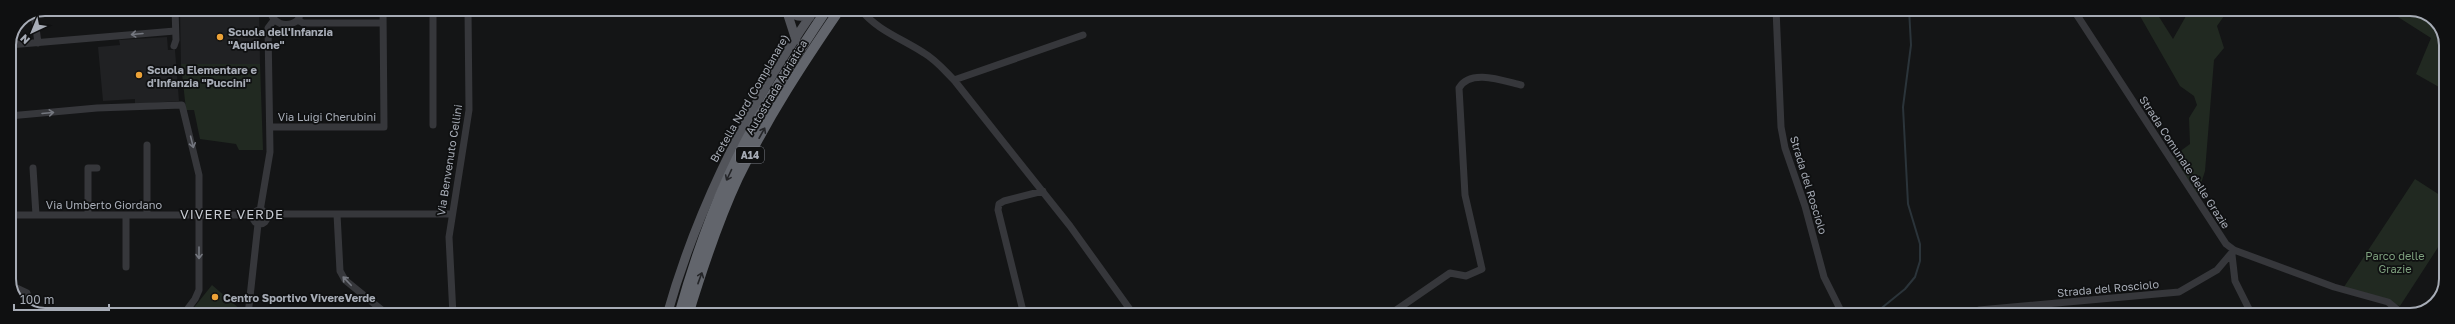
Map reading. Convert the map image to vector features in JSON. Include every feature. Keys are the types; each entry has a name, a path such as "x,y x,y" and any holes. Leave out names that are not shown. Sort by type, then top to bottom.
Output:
{"highway":[{"name":"Autostrada Adriatica","path":"681,308 706,230 728,177 753,127 783,76 822,16"},
{"name":"Autostrada Adriatica","path":"690,308 697,284 738,179 761,133 799,69 835,16"}],"main road":[{"path":"789,16 796,40"},
{"name":"Bretella Nord (Complanare)","path":"669,308 678,277 721,170 744,126 810,16"}],"street":[{"path":"174,16 174,46"},
{"path":"273,16 274,20 283,25 294,23 298,20 299,16"},
{"path":"298,20 303,23 383,23 383,16"},
{"path":"433,16 433,125"},
{"name":"Via Benvenuto Cellini","path":"453,308 450,257 451,214 469,110 468,16"},
{"path":"865,16 887,33 925,53 938,63 954,80 1043,191 1129,308"},
{"name":"Strada del Rosciolo","path":"1776,16 1781,127 1785,148 1805,206 1824,277 1840,308"},
{"name":"Strada Comunale delle Grazie","path":"2077,16 2220,238 2233,252 2334,287 2388,302 2395,308"},
{"path":"35,18 38,43"},
{"path":"260,211 270,152 268,28 274,20"},
{"name":"Via Luigi Cherubini","path":"270,127 384,127 383,23"},
{"path":"16,45 175,31"},
{"path":"954,80 1083,35"},
{"path":"1399,308 1450,273 1466,276 1482,269 1465,196 1459,88 1464,81 1472,77 1521,85"},
{"path":"16,115 97,108 182,105 199,176 199,290 196,299 189,308"},
{"path":"147,145 147,215"},
{"path":"33,168 36,215"},
{"path":"88,215 88,168 97,168"},
{"path":"1022,308 998,210 999,204 1004,201 1043,191"},
{"path":"260,211 267,216 337,214 451,214"},
{"path":"249,308 258,224 253,215 260,211"},
{"path":"337,214 340,271 345,280 379,308"},
{"name":"Via Umberto Giordano","path":"16,215 253,215"},
{"path":"126,215 126,267"},
{"path":"258,224 264,222 267,216"},
{"path":"2233,252 2235,281 2248,308"},
{"name":"Strada del Rosciolo","path":"2001,308 2179,292 2212,274 2233,252"},
{"path":"18,289 27,293 28,302"}],"shaded area":[{"name":"Scuola dell'Infanzia \"Aquilone\"","path":"180,16 259,16 260,64 181,64"},
{"name":"Scuola Elementare e d'Infanzia \"Puccini\"","path":"167,37 168,50 175,50 179,101 135,104 135,99 103,101 98,47 120,45 119,40"}],"green space":[{"path":"2140,16 2158,16 2173,39 2186,16 2224,16 2217,26 2224,48 2214,60 2205,171 2197,196 2171,158 2190,144 2189,118 2197,105 2194,96 2180,86"},
{"path":"2414,16 2423,19 2428,22 2436,32 2439,43 2439,87 2416,74 2431,38 2398,17"},
{"path":"181,64 260,64 263,150 239,150 236,144 200,139 194,110 186,110"},
{"name":"Parco delle Grazie","path":"2415,179 2439,194 2439,246 2400,306 2344,287"},
{"path":"212,285 239,308 194,308"}],"waterway":[{"path":"1882,308 1905,289 1915,277 1920,261 1920,244 1908,204 1903,107 1911,45 1909,16"}],"place":[{"name":"Scuola dell'Infanzia \"Aquilone\"","path":"220,37"},
{"name":"Scuola Elementare e d'Infanzia \"Puccini\"","path":"139,75"},
{"name":"Centro Sportivo VivereVerde","path":"215,297"}],"district":[{"name":"VIVERE VERDE","path":"232,214"}]}
